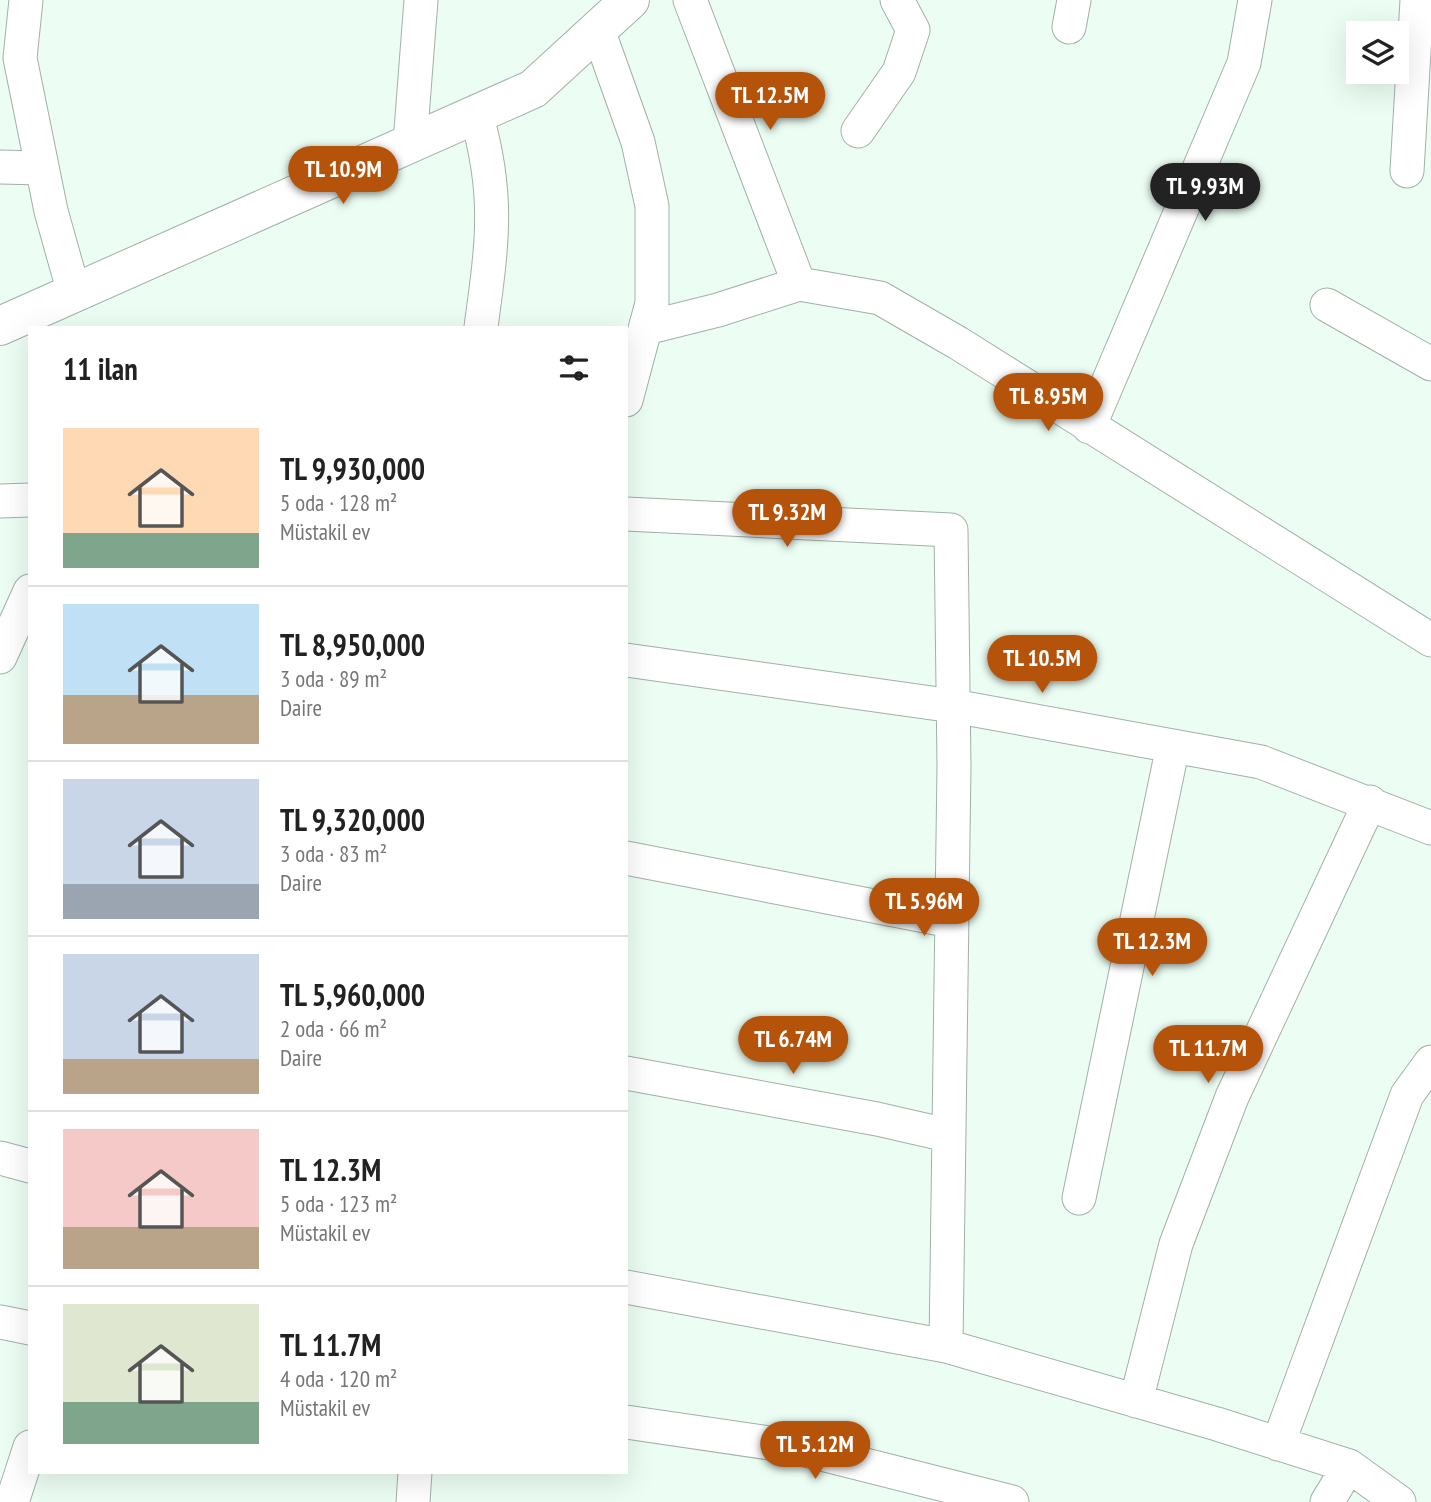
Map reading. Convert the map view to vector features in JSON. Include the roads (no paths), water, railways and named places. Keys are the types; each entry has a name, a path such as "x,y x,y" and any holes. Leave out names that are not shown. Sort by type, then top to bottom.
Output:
{"street":[{"path":"26,0 20,58 51,211 74,293"},
{"path":"410,144 421,0"},
{"path":"0,326 533,89 631,0"},
{"path":"690,0 799,284"},
{"path":"858,131 898,72 913,30 897,0"},
{"path":"1089,427 1244,63 1255,0"},
{"path":"1407,171 1417,0"},
{"path":"598,30 638,142 652,206 652,303 628,393"},
{"path":"476,114 489,159 494,228 481,326"},
{"path":"0,167 42,168"},
{"path":"646,328 718,310 799,284 880,298 1431,640"},
{"path":"1327,305 1431,364"},
{"path":"0,501 28,500"},
{"path":"628,514 951,530 953,706 946,1346"},
{"path":"0,657 28,594"},
{"path":"628,660 953,706 1261,762 1370,802 1431,828"},
{"path":"1079,1199 1173,746"},
{"path":"1136,1401 1176,1244 1232,1097 1370,802"},
{"path":"628,858 951,921"},
{"path":"1278,1444 1317,1345 1407,1095 1431,1062"},
{"path":"628,1073 877,1119 947,1135"},
{"path":"0,1158 28,1165"},
{"path":"628,1287 946,1346 1349,1466 1399,1502"},
{"path":"0,1322 28,1328"},
{"path":"628,1422 789,1446 1012,1502"},
{"path":"12,1502 28,1453"},
{"path":"1327,1502 1349,1466"},
{"path":"413,1502 415,1474"}]}
